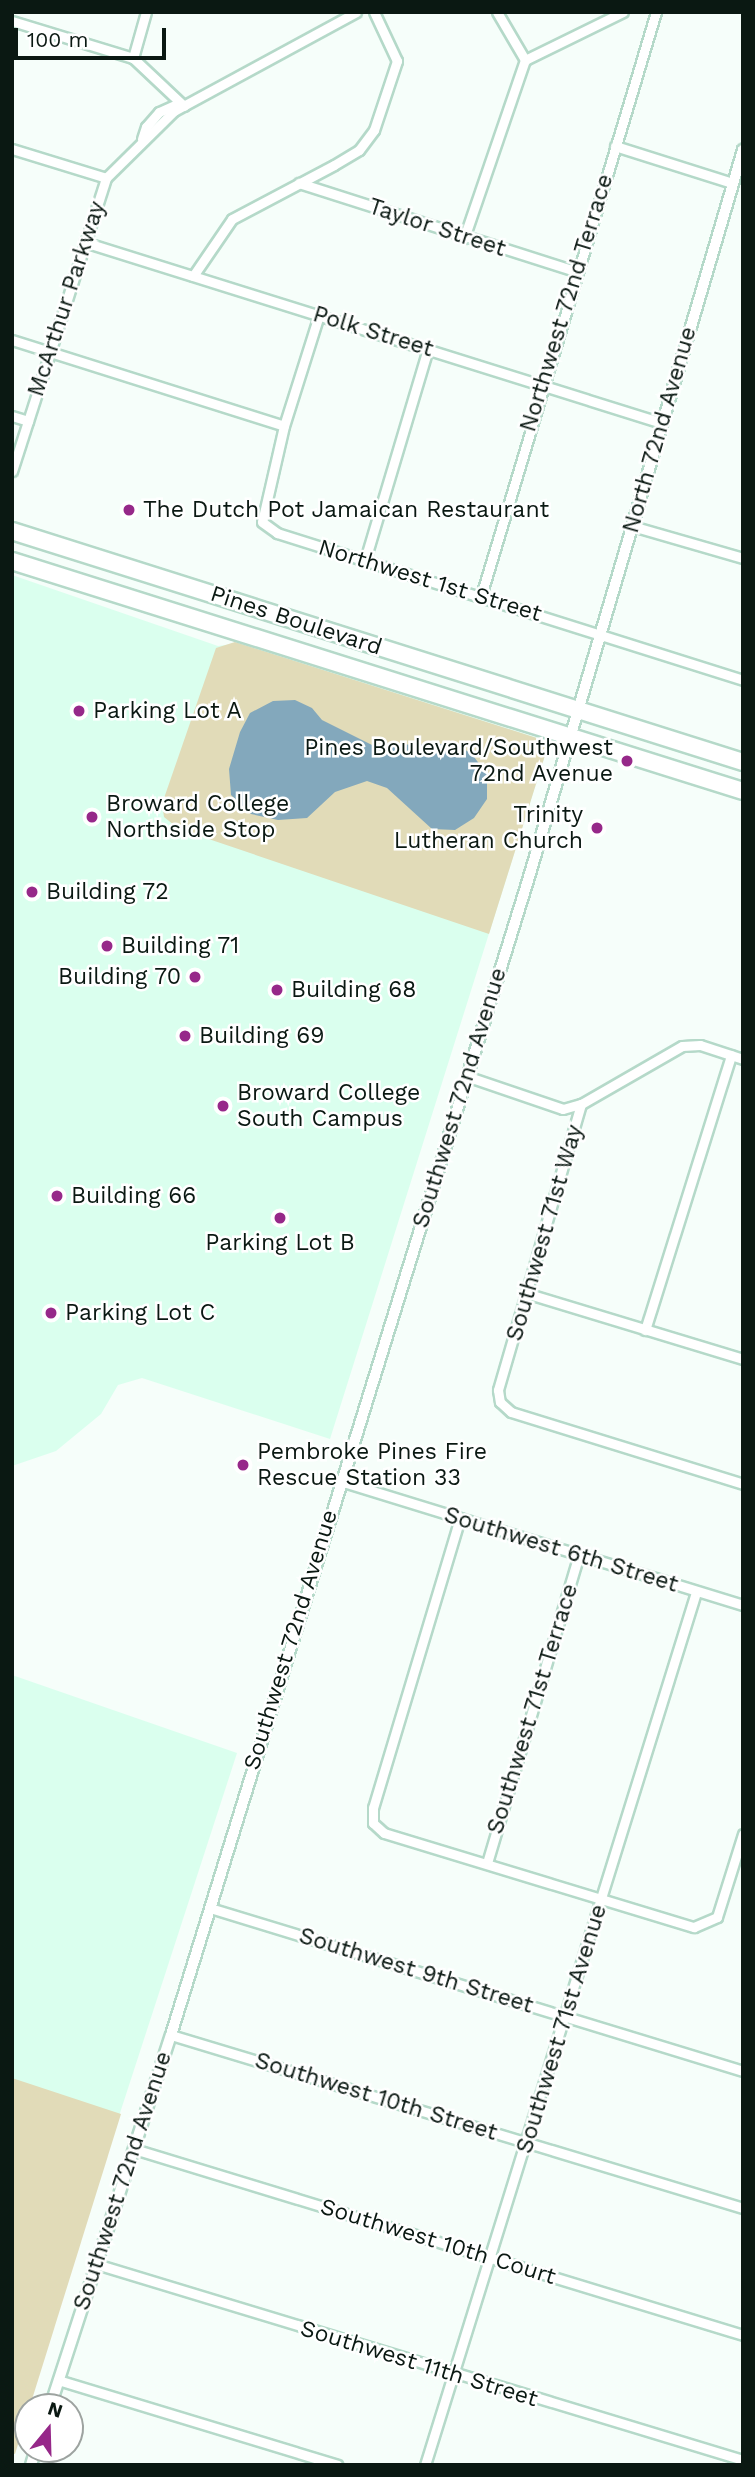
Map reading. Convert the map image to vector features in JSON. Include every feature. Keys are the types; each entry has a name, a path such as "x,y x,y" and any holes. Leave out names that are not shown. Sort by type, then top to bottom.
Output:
{"highway":[{"name":"Pines Boulevard","path":"12,531 743,762"},
{"name":"Pines Boulevard","path":"12,561 743,791"},
{"path":"216,626 230,611 244,605"}],"street":[{"path":"133,58 146,12"},
{"name":"McArthur Parkway","path":"142,139 146,127 163,110 197,99 356,12"},
{"path":"193,276 232,219 359,150 374,130 397,61 374,12"},
{"path":"497,12 525,60"},
{"path":"464,237 525,60 623,12"},
{"name":"Northwest 72nd Terrace","path":"481,596 540,385 656,12"},
{"path":"12,21 133,58 147,67 164,91 182,104"},
{"path":"163,110 164,91"},
{"name":"McArthur Parkway","path":"12,471 106,178 142,139 182,104"},
{"path":"615,146 732,183"},
{"path":"12,149 106,178"},
{"name":"North 72nd Avenue","path":"579,711 743,150"},
{"name":"Taylor Street","path":"299,183 575,271"},
{"name":"Polk Street","path":"84,242 662,423"},
{"path":"12,340 284,426 319,316"},
{"path":"365,560 428,349"},
{"path":"12,416 28,421"},
{"name":"Northwest 1st Street","path":"284,426 262,522 278,533 743,680"},
{"path":"632,526 743,558"},
{"name":"Southwest 72nd Avenue","path":"54,2393 171,2035 579,711"},
{"name":"Southwest 71st Way","path":"743,1059 700,1045 682,1046 580,1104 529,1294 498,1390 500,1402 510,1412 743,1484"},
{"path":"645,1330 730,1055"},
{"path":"466,1076 563,1109 580,1104"},
{"path":"529,1294 743,1359"},
{"name":"Southwest 6th Street","path":"340,1480 743,1605"},
{"path":"460,1518 373,1808 373,1823 384,1833 694,1927 707,1924 717,1917 743,1834"},
{"name":"Southwest 71st Terrace","path":"487,1863 579,1555"},
{"name":"Southwest 71st Avenue","path":"425,2465 696,1592"},
{"name":"Southwest 9th Street","path":"210,1908 743,2071"},
{"name":"Southwest 10th Street","path":"171,2035 743,2208"},
{"name":"Southwest 10th Court","path":"134,2149 743,2334"},
{"name":"Southwest 11th Street","path":"96,2264 454,2375 743,2460"},
{"path":"58,2380 337,2465"}],"shaded area":[{"name":"Broward College South Campus","path":"12,575 218,646 239,643 541,739 547,749 330,1439 142,1378 118,1385 101,1414 56,1451 12,1466"},
{"path":"235,642 540,739 547,749 489,934 179,829 164,817 162,804 216,648"},
{"path":"12,1675 237,1753 119,2116 12,2082"},
{"path":"12,2078 121,2114 34,2393 14,2393 14,2454"}],"water":[{"path":"295,700 312,708 322,720 372,745 454,744 471,753 487,774 487,799 474,818 455,830 432,829 387,788 367,781 335,792 307,818 278,820 251,814 231,795 229,769 240,732 250,713 273,701"}],"place":[{"name":"The Dutch Pot Jamaican Restaurant","path":"129,510"},
{"name":"Parking Lot A","path":"79,711"},
{"name":"Pines Boulevard/Southwest 72nd Avenue","path":"627,761"},
{"name":"Broward College Northside Stop","path":"92,817"},
{"name":"Trinity Lutheran Church","path":"597,828"},
{"name":"Building 72","path":"32,892"},
{"name":"Building 71","path":"107,946"},
{"name":"Building 70","path":"195,977"},
{"name":"Building 68","path":"277,990"},
{"name":"Building 69","path":"185,1036"},
{"name":"Broward College South Campus","path":"223,1106"},
{"name":"Building 66","path":"57,1196"},
{"name":"Parking Lot B","path":"280,1218"},
{"name":"Parking Lot C","path":"51,1313"},
{"name":"Pembroke Pines Fire Rescue Station 33","path":"243,1465"}]}
